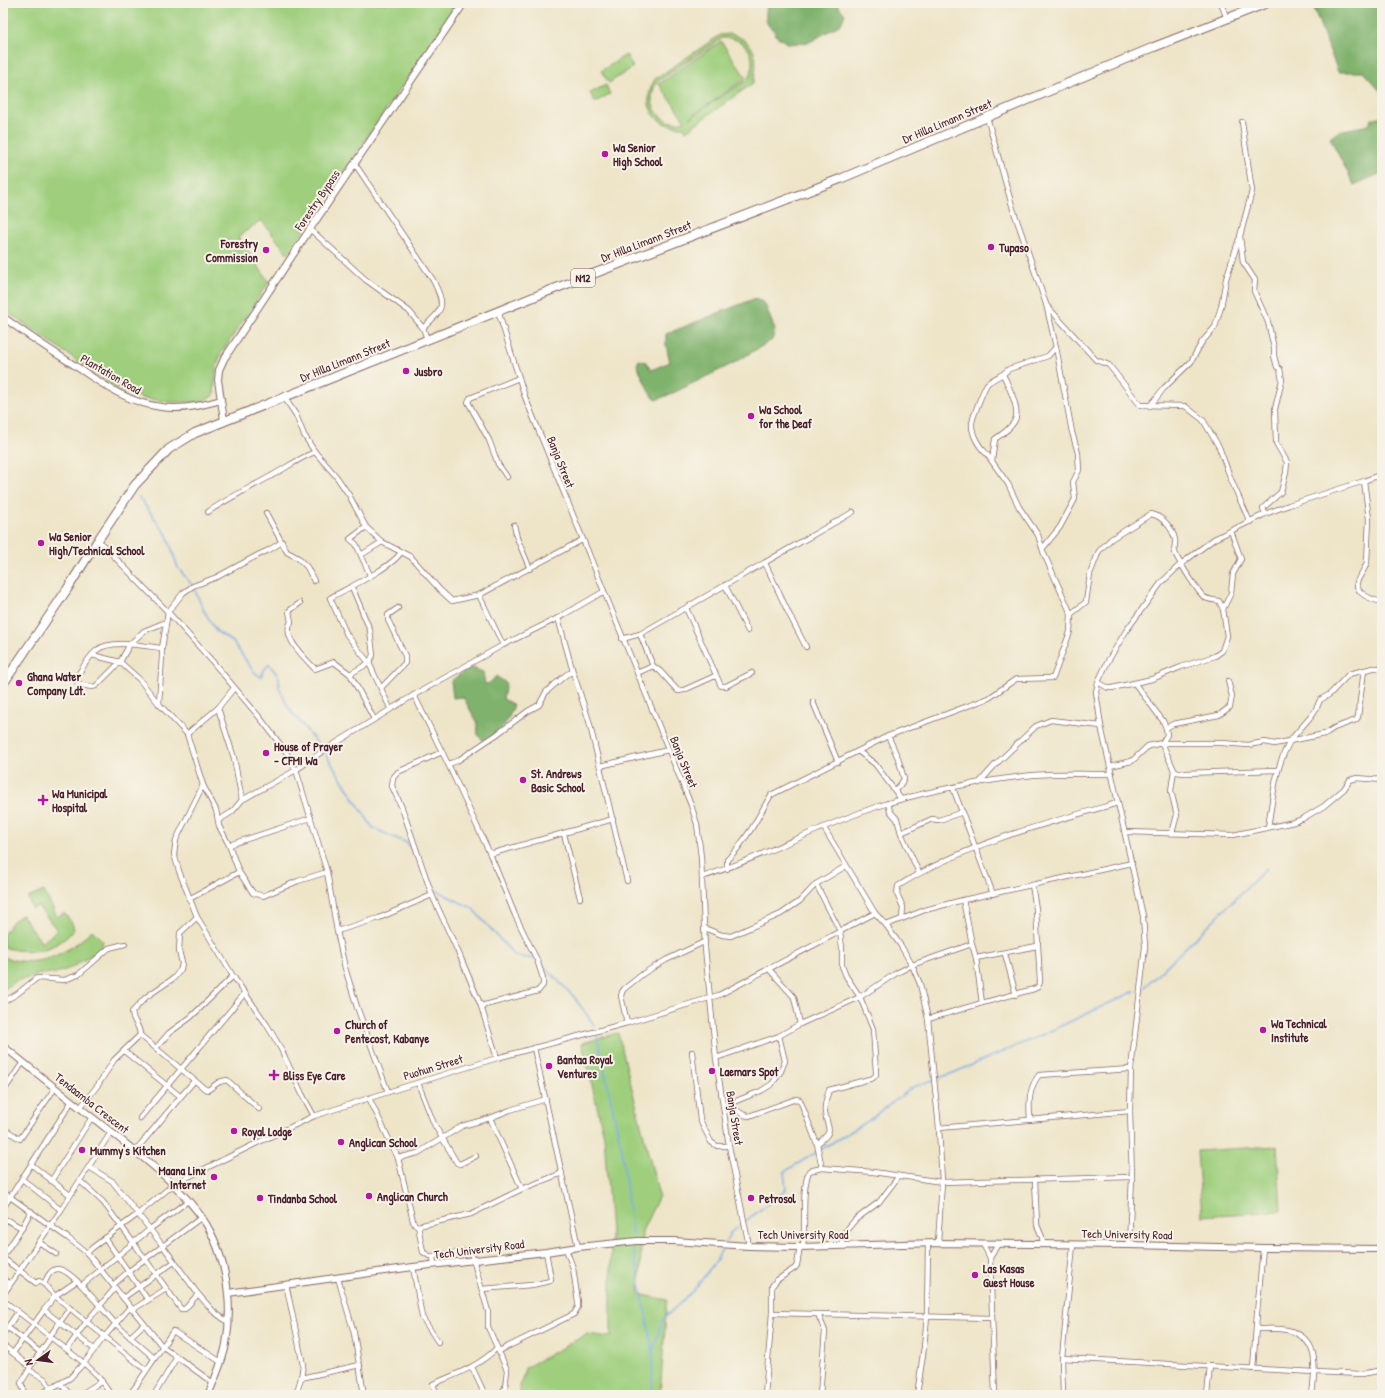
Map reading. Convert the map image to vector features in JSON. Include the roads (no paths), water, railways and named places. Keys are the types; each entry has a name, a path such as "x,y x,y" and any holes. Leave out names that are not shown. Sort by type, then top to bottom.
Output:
{"highway":[{"name":"Dr Hilla Limann Street","path":"3,684 135,485 169,449 195,433 224,420 498,311 840,179 1154,47 1267,3"}],"street":[{"name":"Forestry Bypass","path":"224,420 218,380 219,370 224,359 464,3"},
{"path":"1221,3 1227,19"},
{"path":"987,117 1013,209 1046,304 1056,347 1072,432 1078,453 1079,470 1073,482 1075,499 1060,527 1043,548"},
{"path":"1150,406 1164,388 1191,362 1202,342 1215,327 1221,307 1226,279 1240,236 1252,191 1242,122"},
{"path":"355,164 433,280 439,293 441,303 439,312 423,328"},
{"path":"310,230 366,280 409,311 423,328 427,339"},
{"path":"1240,236 1243,262 1255,280 1254,291 1268,322 1274,348 1274,356 1277,367 1280,370 1282,380 1275,409 1276,443 1287,462 1286,473 1281,492 1263,508 1265,514"},
{"path":"1046,304 1096,360 1109,365 1140,405 1185,406 1203,420 1219,447 1232,482 1250,522"},
{"name":"Banja Street","path":"498,311 525,397 622,639 691,805 697,824 702,877 704,942 716,1058 725,1105 729,1146 750,1246"},
{"name":"Plantation Road","path":"3,317 102,384 138,403 161,408 182,408 196,407 221,400"},
{"path":"727,869 727,860 738,848 752,828 771,795 888,736 990,698 1016,680 1053,678 1070,632 1071,614 1044,554 1036,531 1021,512 1008,484 978,443 971,425 988,384 1009,369 1048,356 1056,347"},
{"path":"992,461 994,439 1003,434 1015,422 1017,409 1003,374"},
{"path":"507,477 498,464 489,440 468,402 470,398 519,378"},
{"path":"284,397 296,415 304,435 315,452 336,476 351,499 366,527 382,542 411,557 426,575 452,601 479,596 582,540"},
{"path":"208,512 224,501 266,479 303,456 315,452"},
{"path":"1129,1245 1132,1177 1130,1111 1131,1069 1144,947 1143,916 1101,726 1096,692 1098,682 1108,661 1126,631 1161,583 1181,564 1214,539 1265,514 1382,474"},
{"path":"1364,481 1369,519 1367,562 1366,567 1357,581 1358,587 1362,594 1382,602"},
{"path":"622,639 640,634 853,512"},
{"path":"266,513 287,552 298,558 307,567 314,581"},
{"path":"1071,614 1086,602 1090,574 1099,551 1111,539 1150,514 1157,516 1168,525 1176,540 1174,551 1203,596 1211,600 1219,601 1223,609 1227,636 1220,653 1215,656 1135,684 1108,688 1098,682"},
{"path":"514,525 517,538 530,569"},
{"path":"366,527 350,539 356,544 370,575"},
{"path":"1223,609 1231,592 1233,574 1241,559 1231,531"},
{"path":"98,540 168,612 234,688 286,752 296,770 326,872 345,968 357,1007 388,1092"},
{"path":"159,704 162,648 168,612 183,594 193,586 217,576 282,542"},
{"path":"361,555 382,542"},
{"path":"390,708 369,663 347,636 330,598 352,587 388,565 399,556 401,552"},
{"path":"765,563 806,647"},
{"path":"725,585 748,631"},
{"path":"350,674 369,663 374,655 370,630 352,587"},
{"path":"219,820 232,812 242,800 296,770 390,708 503,645 558,618 603,592"},
{"path":"479,596 503,645"},
{"path":"300,602 289,611 292,622 288,627 288,634 292,642 314,669 334,662 350,674 374,719"},
{"path":"381,688 405,663 405,656 388,620 388,615 398,608"},
{"path":"686,608 715,676 721,686 726,686 752,672"},
{"path":"558,618 589,721 627,882"},
{"path":"162,648 130,644 106,646 92,655 76,678 76,681 78,683 93,687 96,686 120,662 130,644 144,631 166,622"},
{"path":"640,634 653,666 660,671 678,691 684,690 715,676"},
{"path":"92,655 120,662 139,679 159,704 187,734 203,785 216,810 219,826 229,845 239,872 253,894 263,896 298,881 326,872"},
{"path":"637,674 653,666"},
{"path":"1268,827 1278,770 1291,741 1312,716 1318,707 1320,700 1330,694 1346,676 1364,670 1382,668"},
{"path":"1110,766 1132,761 1148,746 1162,743 1222,743 1248,746 1265,742 1274,744 1325,734 1334,728 1356,720 1358,717 1364,670"},
{"path":"448,764 457,761 496,736 528,711 539,705 546,692 567,674 573,672"},
{"path":"1166,728 1173,724 1219,715 1230,707 1232,696 1228,681"},
{"path":"1135,684 1163,721 1167,735 1162,743"},
{"path":"187,734 218,708 234,688"},
{"path":"414,694 490,854 515,915 537,960 542,978 543,985 538,991 481,1006"},
{"path":"813,702 838,762"},
{"path":"218,708 234,758 242,800"},
{"path":"979,783 995,765 1036,726 1051,720 1101,726"},
{"path":"888,736 898,758 904,779 900,786 895,790"},
{"path":"1162,743 1174,770 1171,791 1177,815 1172,833"},
{"path":"600,766 668,750"},
{"path":"858,751 875,764 901,799"},
{"path":"442,752 398,772 393,778 392,786 402,808 432,895 481,1006 497,1058"},
{"path":"1174,770 1176,772 1185,773 1278,770"},
{"path":"702,877 727,869 824,828 901,799 979,783 1034,775 1112,774"},
{"path":"1125,832 1233,834 1294,822 1324,806 1344,789 1350,780 1357,778 1382,780"},
{"path":"203,785 176,840 174,854 179,871 197,917 233,976 267,1025 281,1049 314,1116"},
{"path":"953,788 993,894"},
{"path":"888,803 890,811 897,819 901,833 918,873"},
{"path":"902,919 903,907 897,894 898,886 918,873 976,847 1036,826 1118,803"},
{"path":"901,833 932,819 939,820 962,812"},
{"path":"229,845 311,818"},
{"path":"490,854 613,819"},
{"path":"824,828 875,913 902,946 920,984 928,1019 939,1128 942,1182 938,1243"},
{"path":"564,834 580,898"},
{"path":"886,925 925,910 963,900 1132,863"},
{"path":"704,928 722,935 731,936 781,914 800,901 816,884 846,866"},
{"path":"189,898 239,872"},
{"path":"816,884 840,932 842,966 846,976 860,997 873,1029 876,1076 829,1090 824,1110 829,1133 817,1144"},
{"path":"928,1019 982,1002 1016,995 1038,987 1040,982 1036,909 1032,885"},
{"path":"337,931 379,918 432,895"},
{"path":"963,900 976,958 982,1002"},
{"name":"Puohun Street","path":"87,1253 174,1184 314,1116 497,1058 719,995 875,913"},
{"path":"197,917 180,933 179,951 182,963 181,969 174,978 146,997 132,1012 133,1019 139,1028 140,1035 205,1089 208,1090 219,1082 227,1080 259,1109"},
{"path":"628,1022 621,996 624,989 654,967 704,942"},
{"path":"3,1002 17,994 37,978 64,980 78,974 109,948 125,944"},
{"path":"716,1058 779,1036 800,1024 860,997 895,974 912,965 972,944"},
{"path":"976,958 1005,954 1037,946"},
{"path":"1005,954 1016,995"},
{"path":"768,968 794,997 800,1024"},
{"path":"156,1048 169,1033 191,1017 233,976"},
{"path":"140,1118 245,993"},
{"path":"80,1108 98,1085 114,1060 140,1035"},
{"path":"725,1105 761,1091 772,1084 781,1071 785,1061 779,1036"},
{"name":"Tendaamba Crescent","path":"3,1046 174,1184 202,1217 211,1233 217,1249 223,1268 228,1293 226,1346 208,1395"},
{"path":"534,1048 578,1247"},
{"path":"124,1051 180,1096"},
{"path":"692,1052 700,1120 711,1142 717,1146 729,1146"},
{"path":"3,1092 23,1062"},
{"path":"1030,1120 1029,1098 1034,1081 1039,1075 1131,1069"},
{"path":"135,1151 194,1081"},
{"path":"418,1083 434,1124 441,1138 458,1164 476,1156"},
{"path":"4,1129 20,1139 55,1088"},
{"path":"369,1098 398,1158 413,1221 415,1225 418,1226 423,1252 429,1256 471,1252 488,1311 488,1327 507,1370 505,1388 500,1395"},
{"path":"398,1158 418,1153 462,1126 546,1099"},
{"path":"725,1105 749,1116 796,1099 800,1100 817,1144 822,1168"},
{"path":"3,1208 32,1166 72,1101"},
{"path":"939,1128 1130,1111"},
{"path":"51,1182 92,1117"},
{"path":"490,1118 522,1189"},
{"path":"3,1295 61,1210 111,1132"},
{"path":"32,1166 70,1196"},
{"path":"89,1167 112,1181 163,1246 198,1294 214,1312 228,1322"},
{"path":"765,1395 772,1313 772,1286 777,1280 797,1265 805,1230 806,1180 809,1171 822,1168 873,1172 942,1182 1132,1177"},
{"path":"418,1226 471,1214 522,1189 562,1173"},
{"path":"841,1245 844,1232 855,1220 879,1202 899,1176"},
{"path":"22,1179 61,1210"},
{"path":"1035,1179 1037,1225 1043,1244"},
{"path":"80,1181 102,1202 146,1259 182,1310 185,1309 198,1294"},
{"path":"3,1192 51,1225 87,1253 162,1346 213,1383"},
{"path":"82,1285 133,1242 188,1200"},
{"path":"31,1211 3,1257 36,1283 39,1281 44,1284 55,1296 146,1370"},
{"path":"67,1350 87,1321 129,1271 202,1217"},
{"path":"3,1218 22,1228"},
{"path":"105,1238 148,1300"},
{"name":"Tech University Road","path":"228,1293 413,1267 578,1247 644,1241 674,1241 750,1246 938,1243 1263,1248 1382,1248"},
{"path":"38,1242 56,1254"},
{"path":"917,1395 927,1317 928,1243"},
{"path":"982,1244 990,1258 995,1395"},
{"path":"990,1258 998,1244"},
{"path":"1063,1395 1062,1358 1073,1245"},
{"path":"1253,1369 1263,1248"},
{"path":"437,1395 433,1384 472,1367 498,1350 570,1317 577,1311 578,1302 573,1268 566,1249"},
{"path":"482,1289 532,1285 550,1281 551,1279 546,1252"},
{"path":"433,1256 434,1265"},
{"path":"123,1298 174,1262"},
{"path":"413,1267 422,1317 438,1342"},
{"path":"44,1284 52,1270 57,1268 65,1271 82,1285 100,1307 130,1337 154,1358"},
{"path":"338,1278 354,1333 364,1395"},
{"path":"3,1279 10,1284"},
{"path":"13,1353 55,1296 77,1281"},
{"path":"286,1284 304,1365 296,1395"},
{"path":"39,1395 50,1391 70,1378 116,1323 131,1308 166,1289"},
{"path":"3,1300 84,1363 102,1381 112,1395"},
{"path":"26,1395 21,1383 70,1308"},
{"path":"44,1310 94,1349"},
{"path":"3,1334 18,1312"},
{"path":"772,1313 992,1318"},
{"path":"818,1314 825,1331 820,1395"},
{"path":"130,1337 144,1324"},
{"path":"7,1328 40,1352"},
{"path":"1256,1329 1287,1330 1305,1338 1313,1349 1315,1372 1312,1395"},
{"path":"130,1395 173,1331 221,1362"},
{"path":"3,1345 45,1379 50,1391"},
{"path":"154,1395 177,1357"},
{"path":"1062,1358 1362,1374 1382,1370"},
{"path":"301,1378 360,1365"},
{"path":"1208,1395 1210,1366"},
{"path":"472,1367 485,1395"},
{"path":"80,1395 102,1381"},
{"path":"61,1384 70,1395"},
{"path":"133,1390 142,1395"}],"waterway":[{"path":"139,497 167,535 178,568 193,586 203,609 216,631 233,642 254,672 261,677 269,664 279,677 279,687 288,707 320,747"},
{"path":"326,755 373,828 407,843 417,856"},
{"path":"1145,987 1267,868"},
{"path":"427,875 435,890 472,908 515,956 534,959"},
{"path":"539,961 574,997 594,1025"},
{"path":"820,1150 865,1123 913,1087 953,1073 1042,1035 1135,991"},
{"path":"597,1036 622,1151 632,1237"},
{"path":"726,1242 730,1233 786,1190 784,1172 817,1152"},
{"path":"653,1351 663,1319 693,1291 716,1261 723,1247"},
{"path":"633,1248 653,1351 652,1395"}],"place":[{"name":"Wa Senior High School","path":"605,154"},
{"name":"Tupaso","path":"991,247"},
{"name":"Forestry Commission","path":"266,250"},
{"name":"Jusbro","path":"406,371"},
{"name":"Wa School for the Deaf","path":"751,416"},
{"name":"Wa Senior High/Technical School","path":"41,543"},
{"name":"Ghana Water Company Ldt.","path":"19,683"},
{"name":"House of Prayer - CFMI Wa","path":"266,753"},
{"name":"St. Andrews Basic School","path":"523,780"},
{"name":"Wa Municipal Hospital","path":"43,800"},
{"name":"Wa Technical Institute","path":"1263,1030"},
{"name":"Church of Pentecost, Kabanye","path":"337,1031"},
{"name":"Bantaa Royal Ventures","path":"549,1066"},
{"name":"Laemars Spot","path":"712,1071"},
{"name":"Bliss Eye Care","path":"274,1075"},
{"name":"Royal Lodge","path":"234,1131"},
{"name":"Anglican School","path":"341,1142"},
{"name":"Mummy's Kitchen","path":"82,1150"},
{"name":"Maana Linx Internet","path":"214,1177"},
{"name":"Anglican Church","path":"369,1196"},
{"name":"Tindanba School","path":"260,1198"},
{"name":"Petrosol","path":"751,1198"},
{"name":"Las Kasas Guest House","path":"975,1275"}]}
